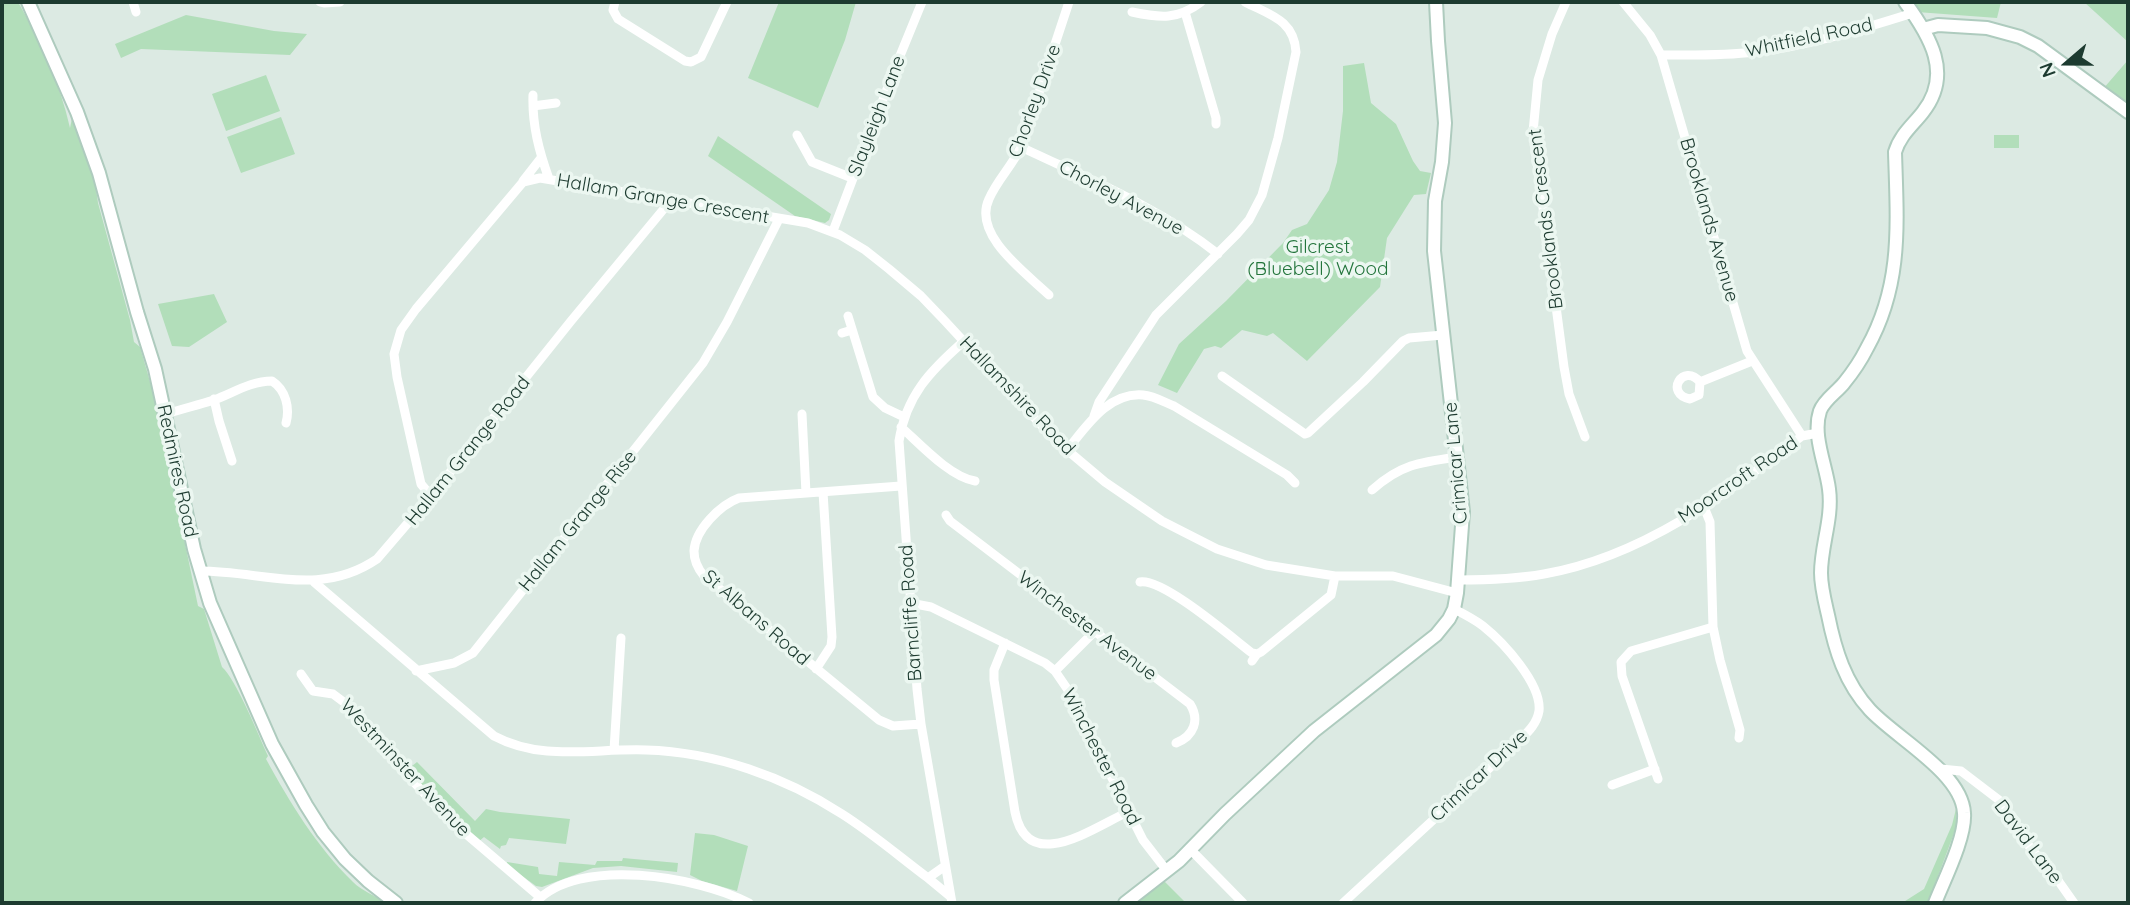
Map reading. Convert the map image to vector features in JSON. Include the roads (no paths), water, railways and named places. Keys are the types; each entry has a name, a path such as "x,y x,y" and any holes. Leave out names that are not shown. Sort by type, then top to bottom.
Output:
{"street":[{"name":"Redmires Road","path":"28,2 78,112 99,173 136,312 155,369 200,572 229,648 272,744 323,832 345,859 396,903"},
{"path":"320,2 340,2"},
{"path":"615,2 614,10 618,19 685,61 701,57 727,2"},
{"name":"Slayleigh Lane","path":"833,231 922,2"},
{"name":"Chorley Drive","path":"1049,295 999,247 989,232 986,205 1020,147 1069,2"},
{"path":"1132,12 1164,18 1185,12 1201,2"},
{"path":"1094,416 1095,409 1156,315 1249,220 1262,195 1278,138 1296,43 1289,28 1274,16 1245,2"},
{"name":"Crimicar Lane","path":"1125,903 1191,850 1306,738 1436,635 1454,609 1463,512 1434,251 1434,208 1443,162 1445,123 1436,2"},
{"name":"Brooklands Crescent","path":"1566,2 1552,34 1538,80 1533,132 1564,367 1569,394 1585,437"},
{"name":"Brooklands Avenue","path":"1623,2 1650,35 1661,55 1747,351 1802,436"},
{"path":"1909,7 1923,29 1938,64 1939,77 1930,103 1898,143 1895,152 1897,236 1894,278 1882,316 1868,347 1843,385 1820,411 1818,433 1831,502 1821,574 1839,660 1851,685 1870,710 1941,769 1963,804 1965,816 1962,832 1935,903"},
{"name":"Whitfield Road","path":"1661,55 1758,52 1829,38 1909,7"},
{"path":"1185,12 1216,124"},
{"path":"1923,29 1938,25 1987,28 2020,37 2038,46 2128,112"},
{"path":"533,95 533,119 541,158 549,179"},
{"path":"533,106 556,103"},
{"path":"797,135 812,162 852,178"},
{"name":"Chorley Avenue","path":"1020,147 1156,212 1218,254"},
{"path":"431,496 421,484 418,471 394,364 396,342 416,309 541,158"},
{"name":"Hallam Grange Crescent","path":"523,182 549,179 808,223 833,231"},
{"name":"Hallam Grange Road","path":"200,572 314,582 341,577 377,559 672,199"},
{"name":"Hallam Grange Rise","path":"416,671 465,658 473,653 490,632 703,363 779,219"},
{"name":"Hallamshire Road","path":"833,231 865,250 921,296 1029,414 1067,450 1130,501 1162,521 1195,539 1266,565 1335,576 1393,576 1458,587"},
{"path":"848,316 873,397 885,408 904,417"},
{"path":"842,333 852,330"},
{"path":"1222,376 1308,433 1403,341 1443,335"},
{"name":"Barncliffe Road","path":"951,900 921,724 899,441 904,417 926,376 963,342"},
{"path":"1700,382 1752,361"},
{"path":"166,414 245,386 272,381 282,391 288,406 286,423"},
{"path":"1105,393 1108,405"},
{"path":"1067,450 1094,416 1108,405 1130,396 1142,395 1174,406 1287,475 1295,483"},
{"path":"214,399 232,461"},
{"path":"802,414 806,493"},
{"path":"901,428 955,472 975,481"},
{"name":"Moorcroft Road","path":"1458,587 1519,578 1598,560 1704,507 1802,436 1818,433"},
{"path":"1372,490 1410,465 1458,457"},
{"name":"St Albans Road","path":"901,486 739,498 710,520 701,533 694,553 704,576 886,724 921,724"},
{"path":"816,669 831,646 832,638 823,492"},
{"path":"1704,507 1710,522 1713,627 1740,730 1739,738"},
{"name":"Winchester Avenue","path":"946,515 991,553 1190,704 1196,717 1192,732 1176,743"},
{"path":"1140,582 1148,581 1179,598 1254,657 1331,595 1335,576"},
{"path":"314,582 494,736 508,743 558,753 646,750 702,757 755,771 809,794 842,814 928,878 951,900"},
{"name":"Winchester Road","path":"910,603 931,607 1045,663 1055,671 1068,690 1143,840 1167,871"},
{"name":"Crimicar Drive","path":"1343,903 1521,738 1536,720 1538,700 1526,674 1495,636 1480,623 1454,609"},
{"path":"1612,785 1656,774 1620,669 1621,662 1631,651 1713,627"},
{"path":"1055,671 1095,631"},
{"path":"614,750 621,638"},
{"path":"1005,643 994,670 994,680 1015,811 1020,827 1037,842 1051,845 1067,841 1128,812"},
{"name":"Westminster Avenue","path":"302,674 313,691 333,694 353,709 389,755 445,816 538,900"},
{"name":"David Lane","path":"1941,769 1961,771 1999,800 2031,849 2074,903"},
{"path":"1191,850 1243,903"},
{"path":"928,878 945,866"},
{"path":"538,900 548,891 578,879 596,875 623,875 673,880 716,889 749,903"}],"park label":[{"name":"Gilcrest (Bluebell) Wood","path":"1318,258"}]}
